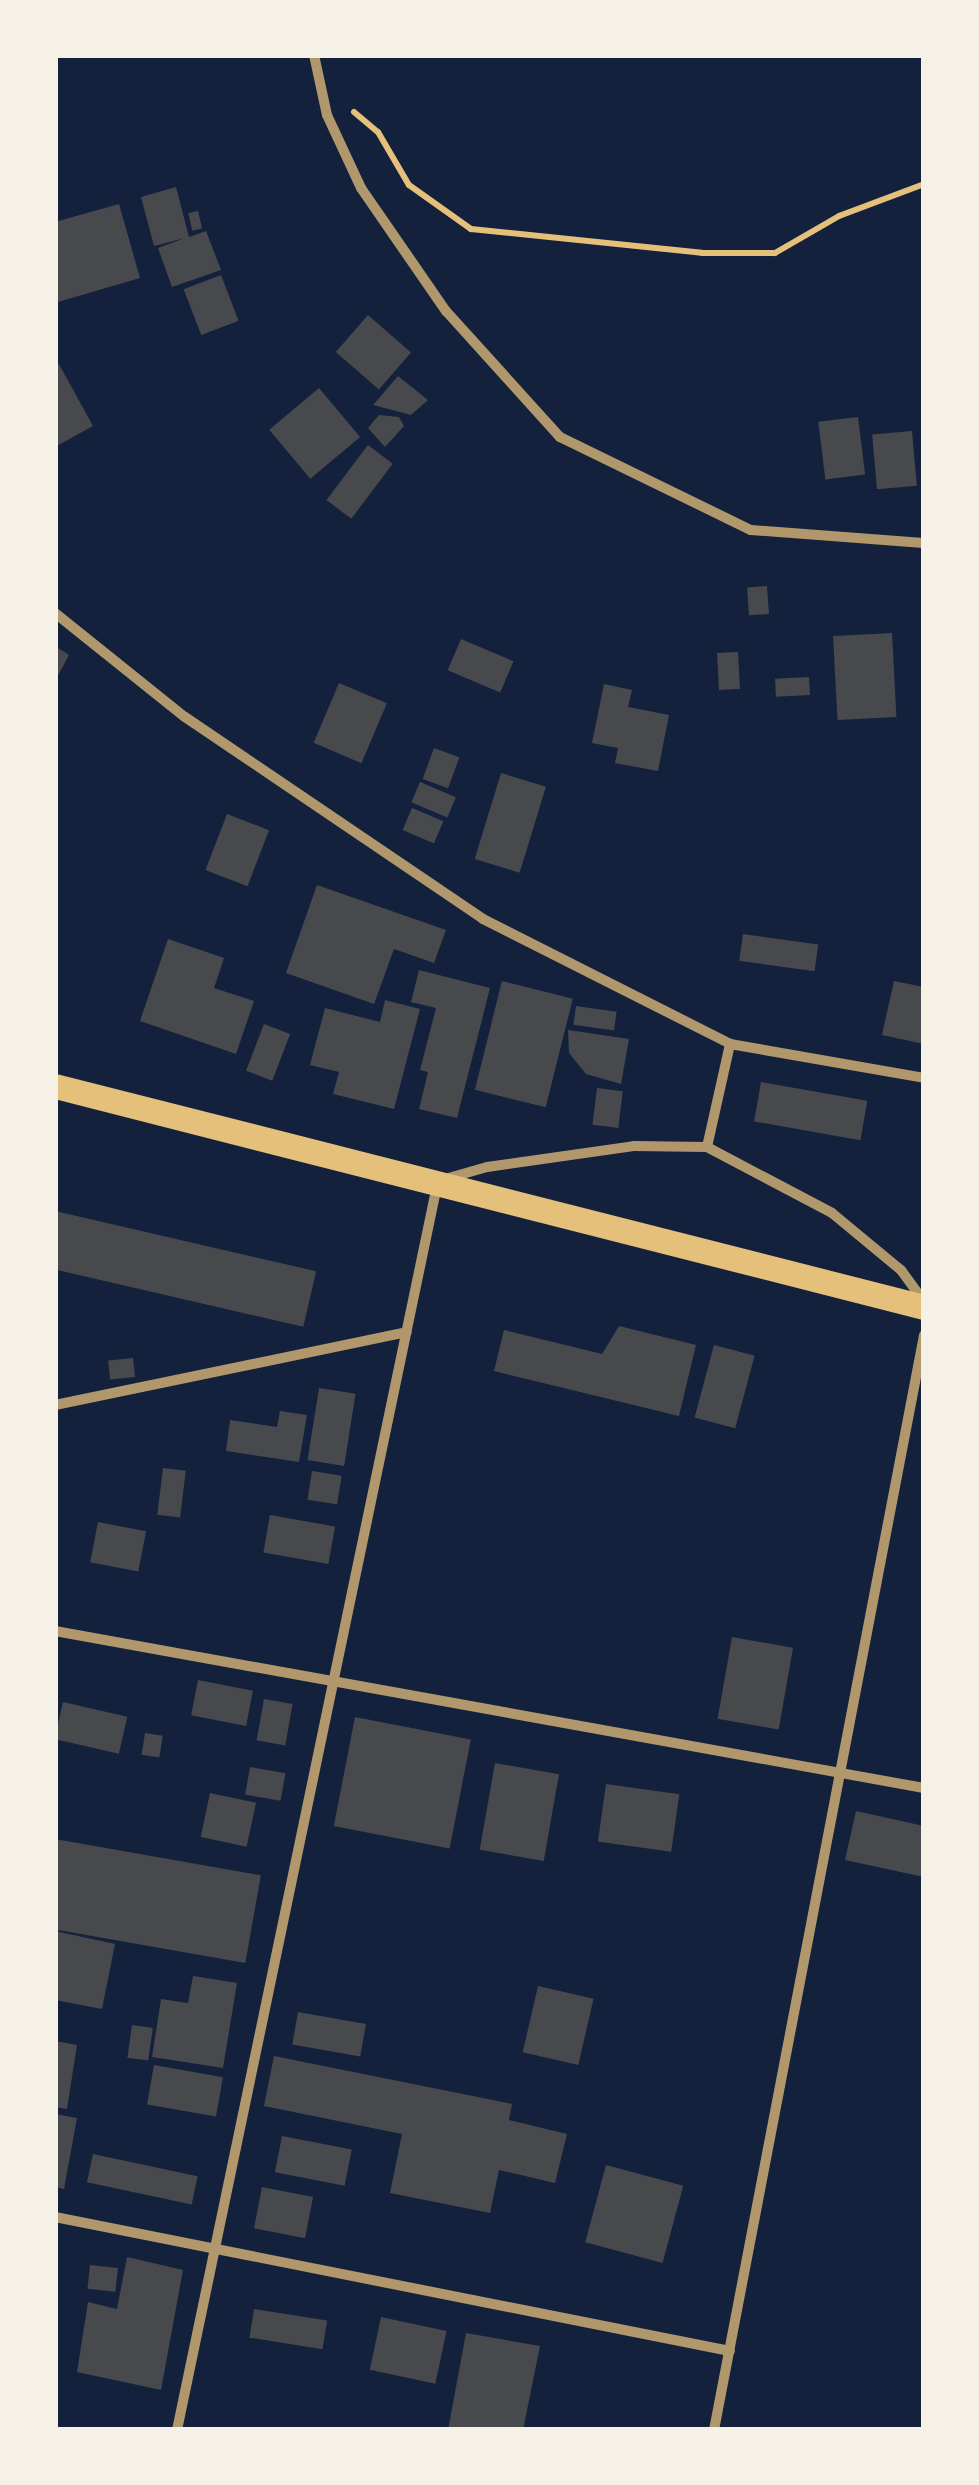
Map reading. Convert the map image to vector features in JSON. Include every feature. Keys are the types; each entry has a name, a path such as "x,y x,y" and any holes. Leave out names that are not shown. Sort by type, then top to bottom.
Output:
{"main road":[{"path":"55,1086 924,1304"}],"street":[{"path":"314,55 315,78 372,204 446,311 560,437 751,530 924,543"},
{"path":"55,613 185,717 483,919 730,1044 924,1078"},
{"path":"707,1147 730,1044"},
{"path":"177,2430 438,1181 487,1166 634,1146 707,1147 832,1213 901,1270 924,1304"},
{"path":"55,1405 406,1332"},
{"path":"714,2430 924,1335"},
{"path":"55,1631 838,1769 924,1788"},
{"path":"55,2217 730,2351"}],"path":[{"path":"315,78 378,132 409,186 471,229 684,251 775,252 839,216 924,184"}],"building":[{"path":"176,187 189,237 206,231 221,270 172,287 158,248 185,238 154,246 141,197"},
{"path":"119,204 140,278 58,302 55,222"},
{"path":"198,211 202,229 192,231 188,213"},
{"path":"221,275 239,321 201,335 184,289"},
{"path":"368,315 411,352 379,389 336,352"},
{"path":"55,357 93,426 55,447"},
{"path":"398,376 428,400 411,415 373,405"},
{"path":"319,388 360,437 310,479 269,430"},
{"path":"379,415 399,417 404,426 385,447 368,428"},
{"path":"858,417 865,475 825,479 818,422"},
{"path":"912,431 917,486 877,489 872,434"},
{"path":"368,445 393,464 351,519 326,500"},
{"path":"767,586 769,614 749,615 747,587"},
{"path":"892,633 896,717 837,720 833,636"},
{"path":"461,639 513,661 500,693 448,670"},
{"path":"55,646 69,655 55,681"},
{"path":"738,652 740,689 719,690 717,653"},
{"path":"809,677 810,695 776,697 775,679"},
{"path":"339,683 387,703 361,763 314,743"},
{"path":"604,684 632,690 628,707 669,715 658,771 615,763 618,748 592,743"},
{"path":"434,748 459,757 448,788 423,779"},
{"path":"501,773 546,787 520,873 475,859"},
{"path":"420,782 456,797 447,817 411,802"},
{"path":"412,808 443,821 434,843 403,830"},
{"path":"227,814 269,830 248,886 205,870"},
{"path":"317,885 446,930 434,963 394,949 374,1004 286,973"},
{"path":"743,934 818,945 815,971 739,961"},
{"path":"168,939 224,958 214,988 254,1001 236,1054 140,1021"},
{"path":"419,970 490,988 457,1118 419,1109 428,1072 420,1070 436,1008 411,1002"},
{"path":"502,981 573,999 546,1107 475,1090"},
{"path":"894,981 924,987 924,1044 882,1035"},
{"path":"385,1000 420,1009 394,1109 333,1094 339,1072 310,1065 325,1008 380,1022"},
{"path":"576,1006 617,1012 614,1031 573,1025"},
{"path":"264,1024 290,1034 272,1081 246,1071"},
{"path":"568,1030 629,1039 621,1084 586,1074 569,1053"},
{"path":"761,1082 867,1101 860,1140 754,1121"},
{"path":"597,1088 623,1091 618,1128 592,1125"},
{"path":"55,1211 316,1271 303,1327 55,1269"},
{"path":"619,1326 696,1345 679,1416 494,1371 504,1330 602,1354"},
{"path":"714,1345 755,1356 735,1428 695,1417"},
{"path":"133,1358 135,1377 110,1380 108,1361"},
{"path":"319,1388 356,1394 344,1466 308,1460"},
{"path":"280,1411 307,1415 299,1462 226,1451 230,1420 277,1427"},
{"path":"163,1468 186,1471 180,1517 157,1515"},
{"path":"312,1471 342,1476 337,1504 307,1500"},
{"path":"270,1515 335,1526 328,1564 263,1552"},
{"path":"98,1522 146,1531 138,1572 90,1562"},
{"path":"732,1637 793,1648 779,1730 718,1719"},
{"path":"198,1680 253,1691 246,1726 191,1715"},
{"path":"264,1699 293,1704 285,1745 257,1740"},
{"path":"63,1702 127,1717 119,1754 55,1739"},
{"path":"355,1717 471,1740 450,1848 334,1826"},
{"path":"145,1733 163,1736 159,1758 142,1755"},
{"path":"495,1763 559,1774 544,1861 480,1850"},
{"path":"250,1767 285,1773 281,1801 245,1795"},
{"path":"606,1784 679,1794 671,1852 598,1841"},
{"path":"210,1793 256,1803 247,1847 201,1837"},
{"path":"856,1811 924,1826 924,1877 845,1860"},
{"path":"55,1839 261,1875 245,1963 55,1929"},
{"path":"55,1931 115,1944 102,2009 55,2000"},
{"path":"193,1976 237,1983 223,2068 152,2057 161,1999 188,2003"},
{"path":"538,1986 594,1999 578,2065 523,2052"},
{"path":"298,2012 366,2024 360,2056 292,2044"},
{"path":"132,2025 153,2028 148,2061 127,2058"},
{"path":"55,2041 77,2045 67,2109 55,2107"},
{"path":"274,2056 512,2104 509,2120 567,2134 555,2183 499,2170 490,2213 390,2193 402,2134 264,2106"},
{"path":"154,2065 223,2077 216,2117 147,2104"},
{"path":"55,2114 77,2118 64,2189 55,2187"},
{"path":"282,2136 352,2150 345,2186 275,2172"},
{"path":"93,2154 198,2176 192,2205 87,2182"},
{"path":"606,2165 683,2186 663,2263 585,2242"},
{"path":"262,2187 313,2197 305,2238 254,2228"},
{"path":"127,2257 183,2270 161,2390 77,2372 88,2302 117,2309"},
{"path":"90,2265 118,2268 115,2292 87,2289"},
{"path":"254,2309 327,2321 323,2349 249,2338"},
{"path":"381,2317 447,2331 435,2384 370,2370"},
{"path":"466,2333 540,2346 523,2430 448,2430"}]}
